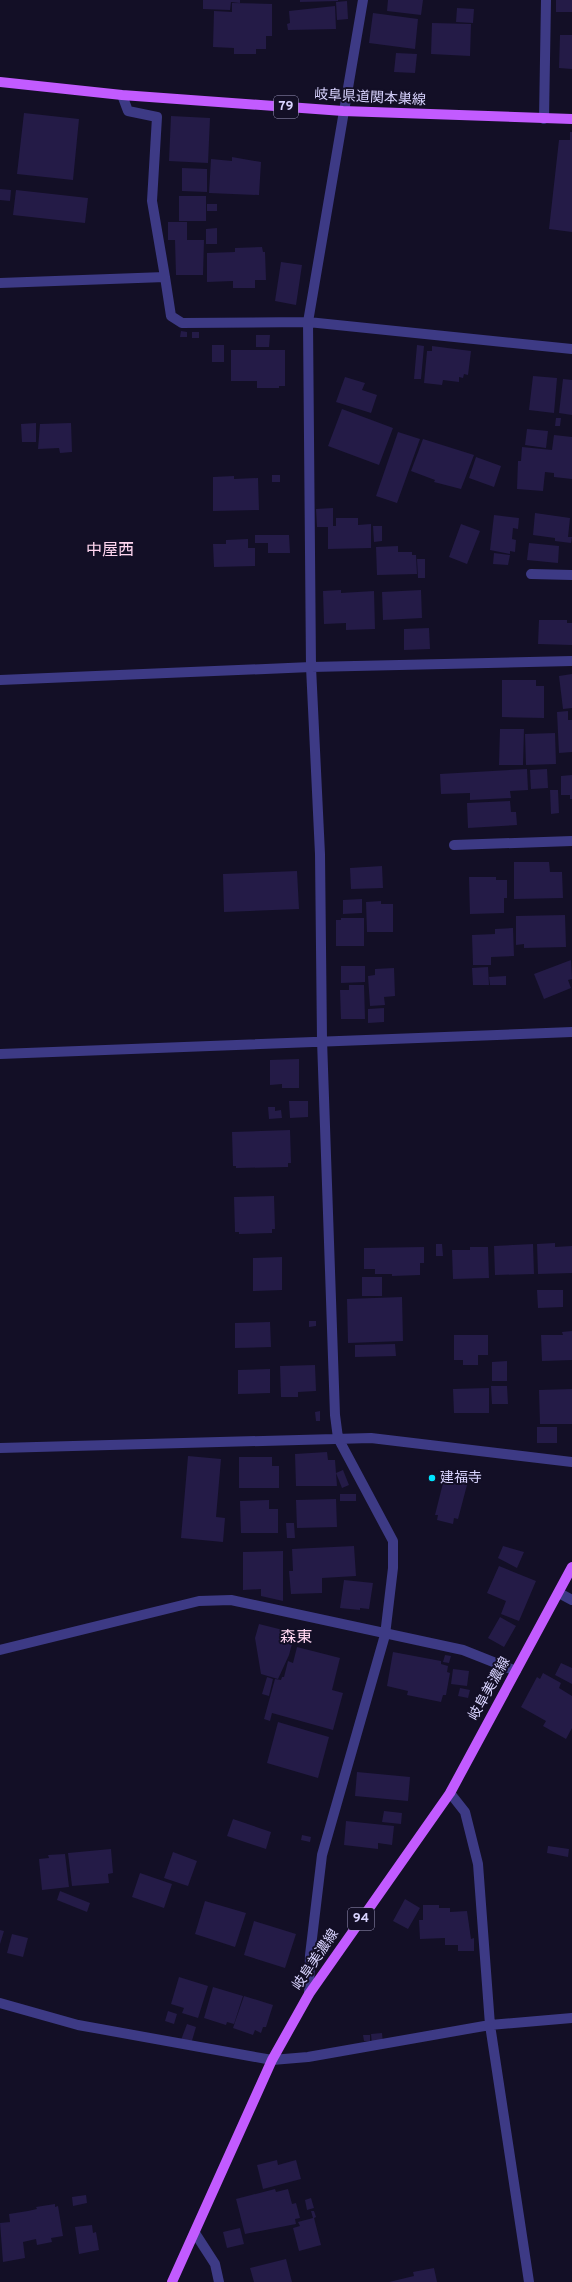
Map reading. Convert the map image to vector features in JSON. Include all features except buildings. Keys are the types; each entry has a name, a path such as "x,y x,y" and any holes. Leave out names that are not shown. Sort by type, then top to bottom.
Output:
{"main road":[{"name":"岐阜県道関本巣線","path":"0,82 122,95 343,111 572,119"},
{"name":"岐阜美濃線","path":"172,2282 272,2060 309,1994 450,1792 572,1567"}],"street":[{"path":"309,1994 310,1955 322,1855 385,1635 394,1568 392,1541 338,1438 335,1414 322,1040 320,854 311,667 308,322 363,0"},
{"path":"544,119 546,0"},
{"path":"122,95 128,111 157,117 152,200 171,316 182,323 308,322 572,349"},
{"path":"0,283 165,277"},
{"path":"531,574 572,575"},
{"path":"0,680 311,667 572,661"},
{"path":"454,845 572,841"},
{"path":"0,1054 322,1040 572,1032"},
{"path":"0,1448 370,1438 572,1462"},
{"path":"559,1592 572,1600"},
{"path":"0,1650 199,1601 230,1600 385,1635 464,1650 516,1671"},
{"path":"450,1792 465,1812 478,1864 490,2026 529,2282"},
{"path":"0,2003 78,2025 272,2060 308,2057 490,2026 572,2018"},
{"path":"195,2233 215,2264 219,2282"}],"place":[{"name":"建福寺","path":"432,1478"}],"district":[{"name":"中屋西","path":"110,551"},
{"name":"森東","path":"296,1638"}]}
